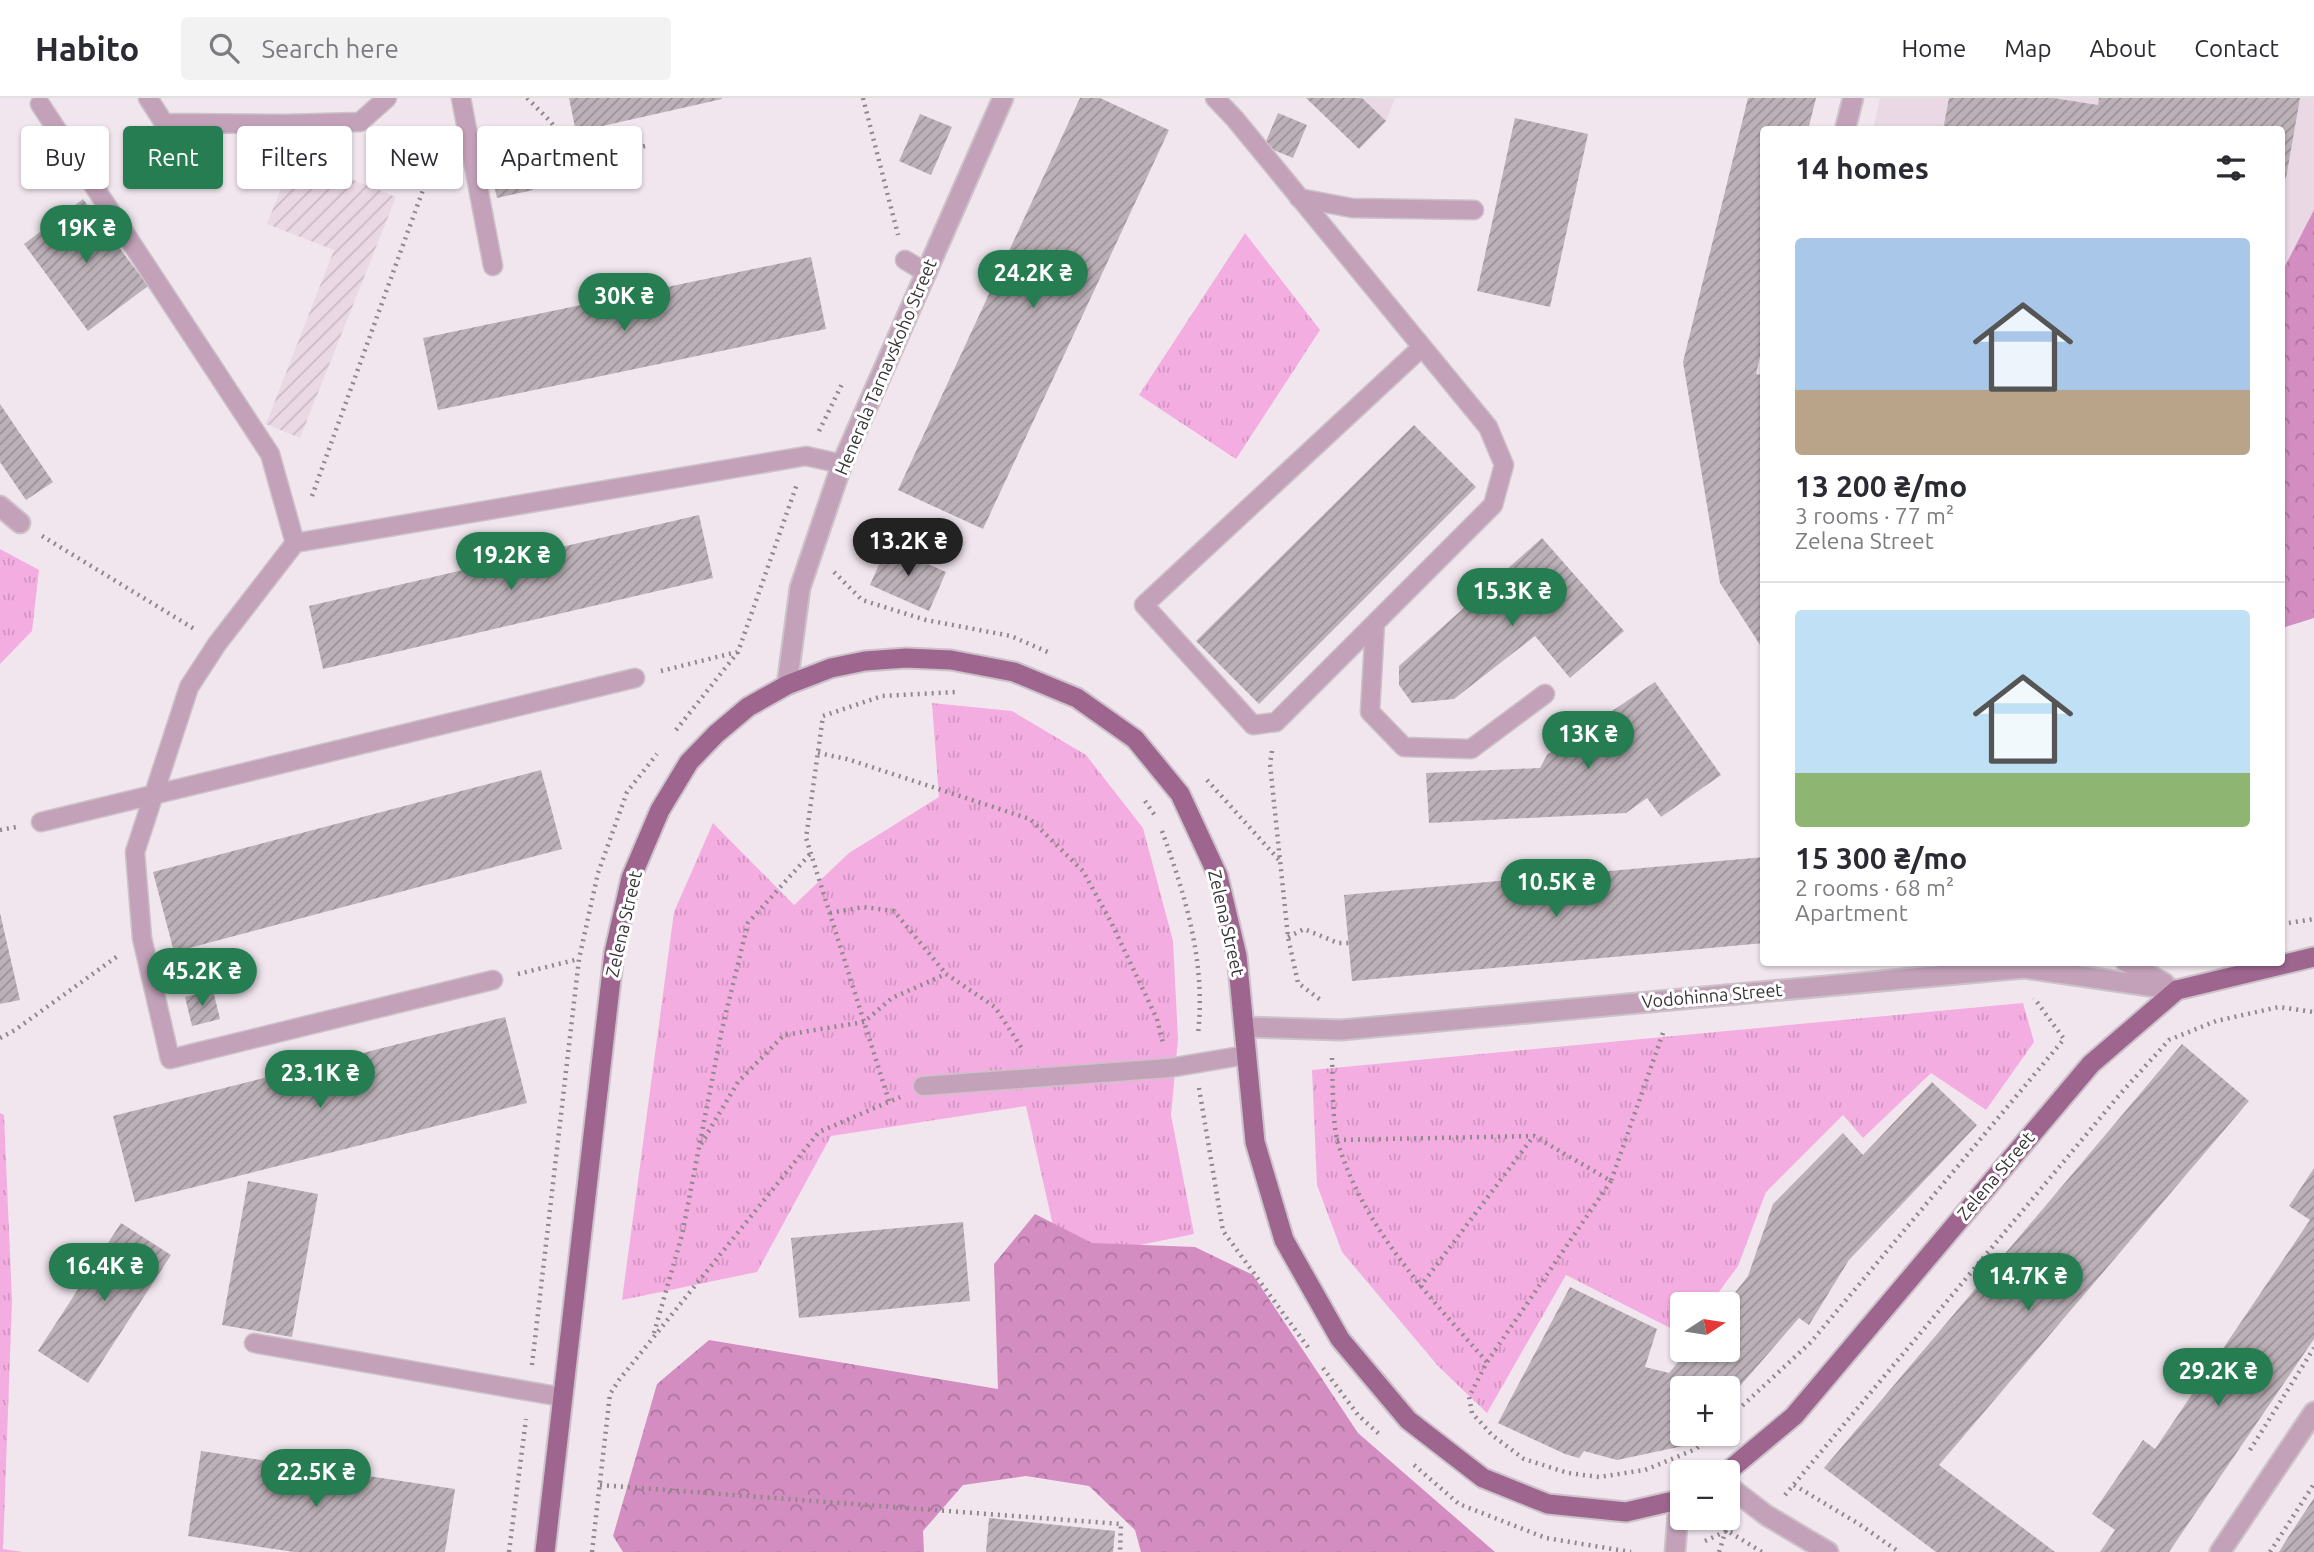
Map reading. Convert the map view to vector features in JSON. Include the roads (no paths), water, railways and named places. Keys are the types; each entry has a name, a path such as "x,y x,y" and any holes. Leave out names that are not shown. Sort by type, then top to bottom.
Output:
{"main road":[{"name":"Zelena Street","path":"545,1552 614,953 631,878 660,810 690,762 716,734 748,707 787,685 831,668 865,661 906,659 951,660 1014,672 1077,698 1135,739 1180,794 1218,876 1237,956 1255,1142 1284,1240 1340,1339 1408,1420 1483,1478 1548,1504 1626,1512 1670,1502"},
{"name":"Zelena Street","path":"2285,964 2314,957"},
{"name":"Zelena Street","path":"1740,1461 1794,1416 2091,1064 2177,990 2277,966"}],"street":[{"name":"Henerala Tarnavskoho Street","path":"787,685 800,588 842,464 1003,98"},
{"path":"1846,126 1853,98"},
{"path":"0,506 20,523"},
{"path":"2133,966 2177,990"},
{"name":"Vodohinna Street","path":"1245,1027 1341,1030 2024,968 2177,990"},
{"path":"2220,1552 2314,1412"},
{"path":"1740,1495 1766,1515 1828,1552"},
{"path":"1675,1552 1677,1530"}],"lane":[{"path":"148,98 163,122 286,124 360,122 387,98"},
{"path":"461,98 493,266"},
{"path":"1215,98 1422,346 1488,427 1504,464 1493,505 1276,722 1253,725 1144,605 1422,346"},
{"path":"40,104 270,454 295,543"},
{"path":"1299,198 1352,208 1474,210"},
{"path":"905,260 927,273"},
{"path":"494,980 170,1059 142,938 135,852 189,687 217,644 295,543 806,456 842,464"},
{"path":"1375,623 1370,712 1404,747 1471,749 1545,694"},
{"path":"41,822 635,678"},
{"path":"923,1086 1169,1068 1246,1055"},
{"path":"254,1343 562,1397"}]}
